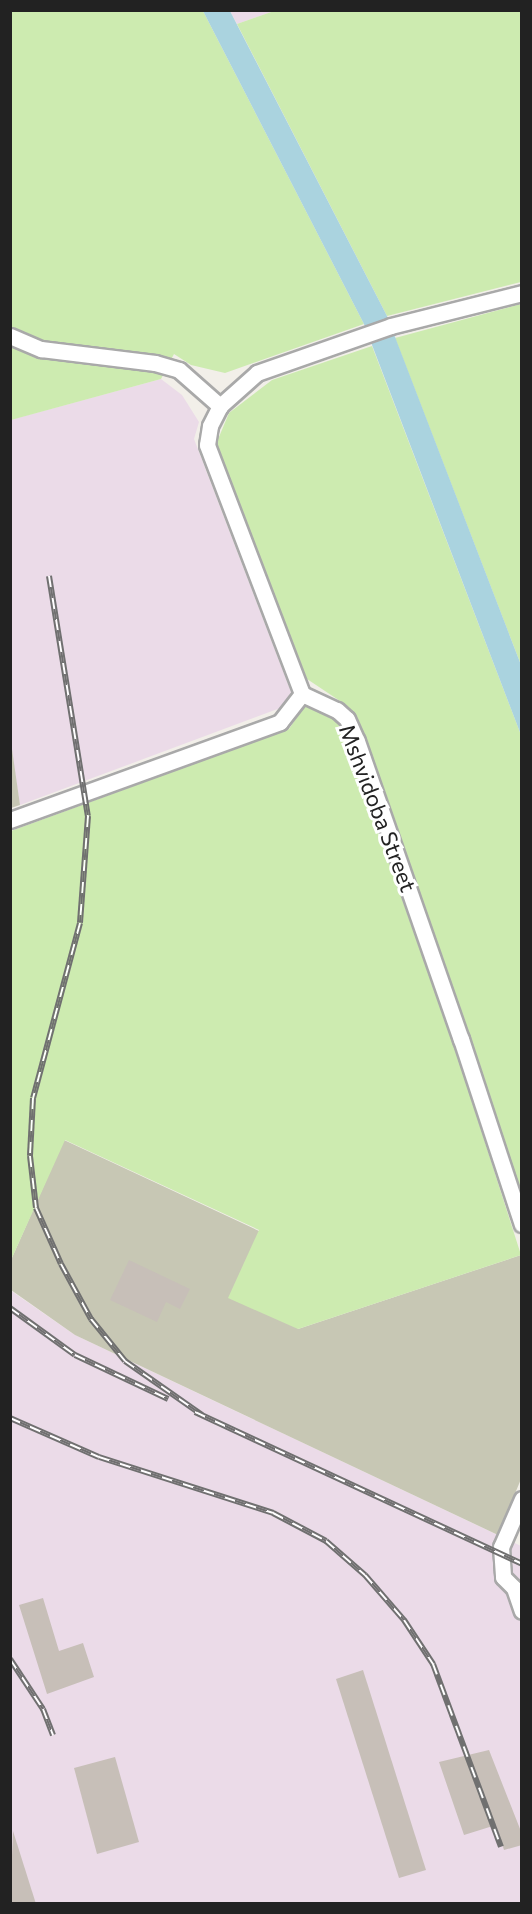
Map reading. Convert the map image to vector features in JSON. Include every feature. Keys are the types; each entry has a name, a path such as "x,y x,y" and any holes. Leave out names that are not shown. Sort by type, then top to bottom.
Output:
{"street":[{"path":"10,820 280,722 302,694 207,445 210,426 220,406 257,373 391,326 522,293"},
{"path":"10,336 41,349 155,363 179,370 220,406"},
{"name":"Mshvidoba Street","path":"302,694 337,710 347,719 357,741 462,1039 522,1224"},
{"path":"522,1499 501,1547 503,1577 514,1588 522,1611"}],"shaded area":[{"path":"230,11 274,11 237,24"},
{"path":"161,379 182,395 199,422 194,439 291,692 283,707 20,805 10,742 10,420"},
{"path":"11,742 20,805 10,808"},
{"path":"64,1140 259,1231 298,1329 521,1255 521,1479 498,1535 75,1335 11,1290 11,1260"},
{"path":"10,1290 75,1335 521,1546 521,1903 11,1903"}],"green space":[{"path":"11,11 203,11 364,324 225,373 191,365 174,354 161,379 11,420"},
{"path":"274,11 521,11 521,282 387,316 237,24"},
{"path":"521,304 521,665 395,338"},
{"path":"372,346 521,735 521,1195 359,723 346,705 307,679 216,444 229,413 272,380"},
{"path":"305,705 331,714 340,725 454,1045 521,1255 298,1329 228,1298 259,1230 65,1140 11,1260 11,831 289,729"}],"water":[{"path":"203,11 230,11 387,316 521,665 521,735 364,324"}],"building":[{"path":"129,1260 190,1289 180,1309 166,1302 157,1322 110,1300"},
{"path":"43,1598 59,1651 83,1643 94,1677 47,1694 19,1605"},
{"path":"363,1670 426,1870 399,1878 336,1679"},
{"path":"489,1750 522,1834 522,1845 504,1850 496,1825 464,1835 439,1762"},
{"path":"115,1757 139,1842 97,1854 74,1768"},
{"path":"13,1831 36,1904 10,1904"}],"railway":[{"path":"49,576 88,816 80,923 33,1098 30,1156 36,1208 61,1264 91,1319 125,1361 202,1415"},
{"path":"10,1308 75,1355 168,1399"},
{"path":"195,1412 522,1564"},
{"path":"10,1418 99,1457 273,1513 326,1541 365,1575 404,1620 433,1664 501,1847"},
{"path":"10,1659 43,1709 53,1735"}]}
